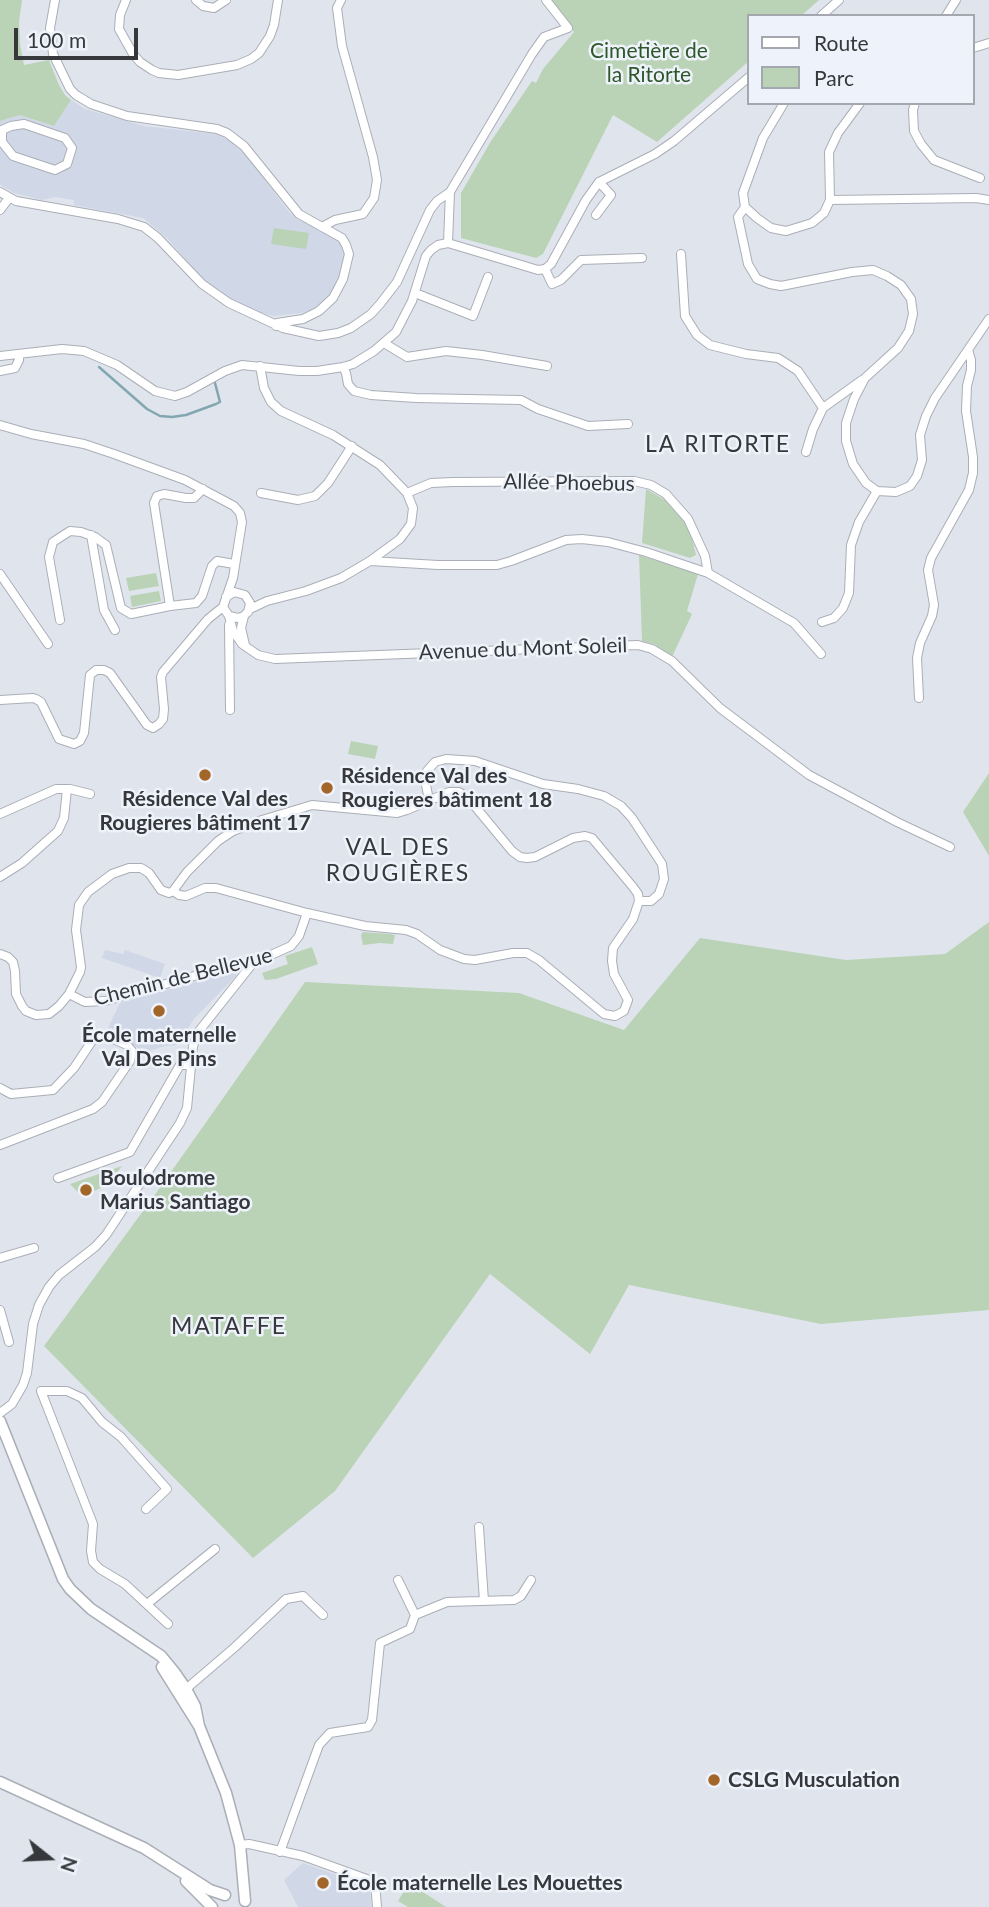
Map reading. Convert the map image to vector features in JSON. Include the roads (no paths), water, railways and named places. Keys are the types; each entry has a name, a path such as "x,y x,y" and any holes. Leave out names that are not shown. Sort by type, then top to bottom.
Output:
{"main road":[{"path":"0,1421 63,1579 91,1609 160,1656 186,1689 195,1706 199,1726"},
{"path":"148,1648 199,1726 226,1793 240,1845 247,1904"},
{"path":"0,1782 144,1848 210,1890 242,1897 247,1904"},
{"path":"161,1857 213,1907 219,1898 236,1889 243,1875"}],"street":[{"path":"55,0 50,28 53,54 76,95 91,104 127,116 217,129 227,133 244,146 299,214 335,233 346,245 348,254 343,279 333,299 319,311 303,319 277,323 276,326"},
{"path":"126,0 119,22 125,42 145,67 168,75 224,68 251,60 270,36 275,2"},
{"path":"196,0 203,6 214,8 226,0"},
{"path":"322,227 335,220 363,214 374,198 377,180 342,46 337,8 341,0"},
{"path":"0,192 24,203 118,219 144,227 212,291 229,303 276,326 295,332 319,336 338,333 361,322 389,294 430,210 436,201 450,192 531,54 544,37 568,28 547,0"},
{"path":"823,14 839,0"},
{"path":"0,356 62,349 84,351 117,365 155,391 175,396 187,393 233,367 242,365 299,371 343,367 364,358 396,332 415,293 426,257 438,245 448,243 538,270 545,269 551,264 586,200 599,183 674,141 748,78"},
{"path":"783,105 763,138 743,193 745,207 757,218 771,228 786,231 812,223 824,213 830,201 829,152 838,133 859,105"},
{"path":"914,105 914,131 934,160 980,178"},
{"path":"24,124 65,138 72,148 67,164 55,170 13,156 2,142 2,130 11,125 24,124"},
{"path":"596,215 611,195 599,183"},
{"path":"448,243 450,192"},
{"path":"0,210 9,198"},
{"path":"830,201 989,200"},
{"path":"745,207 738,216 748,264 757,279 781,286 873,270 901,285 911,299 913,314 909,331 898,348 865,378 823,408 806,452"},
{"path":"681,254 685,316 697,335 710,345 746,354 779,358 798,370 823,408"},
{"path":"545,269 552,284 561,280 581,260 642,258"},
{"path":"415,293 473,316 488,277"},
{"path":"865,378 854,398 846,423 846,441 853,464 866,483 877,491 896,492 910,486 917,476 922,460 920,435 926,416 935,398 989,319"},
{"path":"384,343 407,357 446,351 547,366"},
{"path":"919,698 917,658 934,605 928,570 969,490 973,473 966,411 971,370 968,350"},
{"path":"0,371 15,368 19,355"},
{"path":"229,616 235,618 267,601 341,578 370,561 400,539 411,524 413,508 407,493 380,465 352,446 281,411 271,402 264,388 260,366"},
{"path":"343,367 348,384 354,391 371,395 521,400 538,409 588,426 628,424"},
{"path":"0,425 99,448 164,472 232,504 242,522 233,578 224,603 235,635 247,647"},
{"path":"261,493 298,500 315,496 328,484 352,446"},
{"name":"Allée Phoebus","path":"407,493 431,483 453,482 634,481 651,485 666,494 688,519 705,556 708,573"},
{"path":"170,606 154,503 157,496 164,494 194,498 203,489"},
{"path":"822,622 834,618 843,608 849,593 851,545 859,522 877,491"},
{"path":"60,620 49,557 53,542 70,531 81,532 106,545 121,608 131,614 196,603 202,596 212,566 217,561 234,564"},
{"path":"90,536 104,610 115,630"},
{"path":"370,561 497,565 566,540 608,542 708,573 794,623 821,654"},
{"path":"394,543 394,555 400,562"},
{"path":"0,574 48,644"},
{"path":"233,578 250,603 242,633 247,647"},
{"path":"0,700 36,699 41,702 59,739 74,744 80,741 83,733 90,675 96,670 104,670 110,673 147,725 153,727 163,719 163,672 230,594 243,594 267,601"},
{"path":"229,616 230,710"},
{"name":"Avenue du Mont Soleil","path":"247,647 258,655 275,659 638,645 652,649 672,661 720,708 809,775 950,847"},
{"path":"429,800 425,780 427,771 435,762 446,759 475,761 543,784 604,796 621,806 632,818 662,864 664,879 659,894 651,901 639,901"},
{"path":"0,814 56,789 90,794"},
{"path":"0,877 22,863 58,831 64,818 67,789"},
{"path":"0,954 6,955 13,962 16,994 20,1004 26,1011 40,1016 49,1014 69,994 81,970 76,930 81,901 88,892 112,874 137,867 149,873 161,890 167,893 173,891 187,872 218,841 233,831 262,820 312,805 397,813 449,792 459,792 512,852 524,858 531,858 569,839 590,837 633,887 639,901 633,919 613,948 611,961 614,974 628,1000 628,1006 613,1017 604,1014 527,953 464,959 446,953 406,930 365,926 216,888 205,888 186,897 173,891"},
{"name":"Chemin de Bellevue","path":"69,994 85,1002 106,1001 253,963 291,946 299,936 307,913"},
{"path":"0,1413 12,1404 23,1385 33,1324 48,1287 106,1236 180,1123 190,1096 190,1065 199,1031 253,963"},
{"path":"0,1088 11,1094 53,1090 75,1068 92,1041 100,1036 127,1045 132,1051 130,1061 102,1102 93,1110 0,1146"},
{"path":"58,1178 130,1152 180,1065 190,1065"},
{"path":"0,1258 34,1248"},
{"path":"0,1310 9,1342"},
{"path":"23,1385 41,1391 67,1391 82,1398 102,1422 121,1437 167,1489 146,1509"},
{"path":"41,1391 93,1524 93,1562 125,1584 168,1624"},
{"path":"479,1527 484,1601"},
{"path":"147,1604 215,1549"},
{"path":"279,1852 319,1745 330,1733 368,1727 372,1720 380,1643 410,1629 415,1615 398,1580"},
{"path":"415,1615 446,1602 514,1600 521,1596 531,1580"},
{"path":"186,1689 286,1600 303,1596 323,1615"},
{"path":"240,1845 249,1844 303,1856 375,1882 377,1907"}],"waterway":[{"path":"99,367 147,409 160,416 186,415 220,402 215,383"}],"place":[{"name":"Résidence Val des Rougieres bâtiment 17","path":"205,775"},
{"name":"Résidence Val des Rougieres bâtiment 18","path":"327,788"},
{"name":"École maternelle Val Des Pins","path":"159,1011"},
{"name":"Boulodrome Marius Santiago","path":"86,1190"},
{"name":"CSLG Musculation","path":"714,1780"},
{"name":"École maternelle Les Mouettes","path":"323,1883"}],"district":[{"name":"LA RITORTE","path":"718,445"},
{"name":"VAL DES ROUGIÈRES","path":"398,861"},
{"name":"MATAFFE","path":"229,1327"}],"park label":[{"name":"Cimetière de la Ritorte","path":"649,63"}]}
